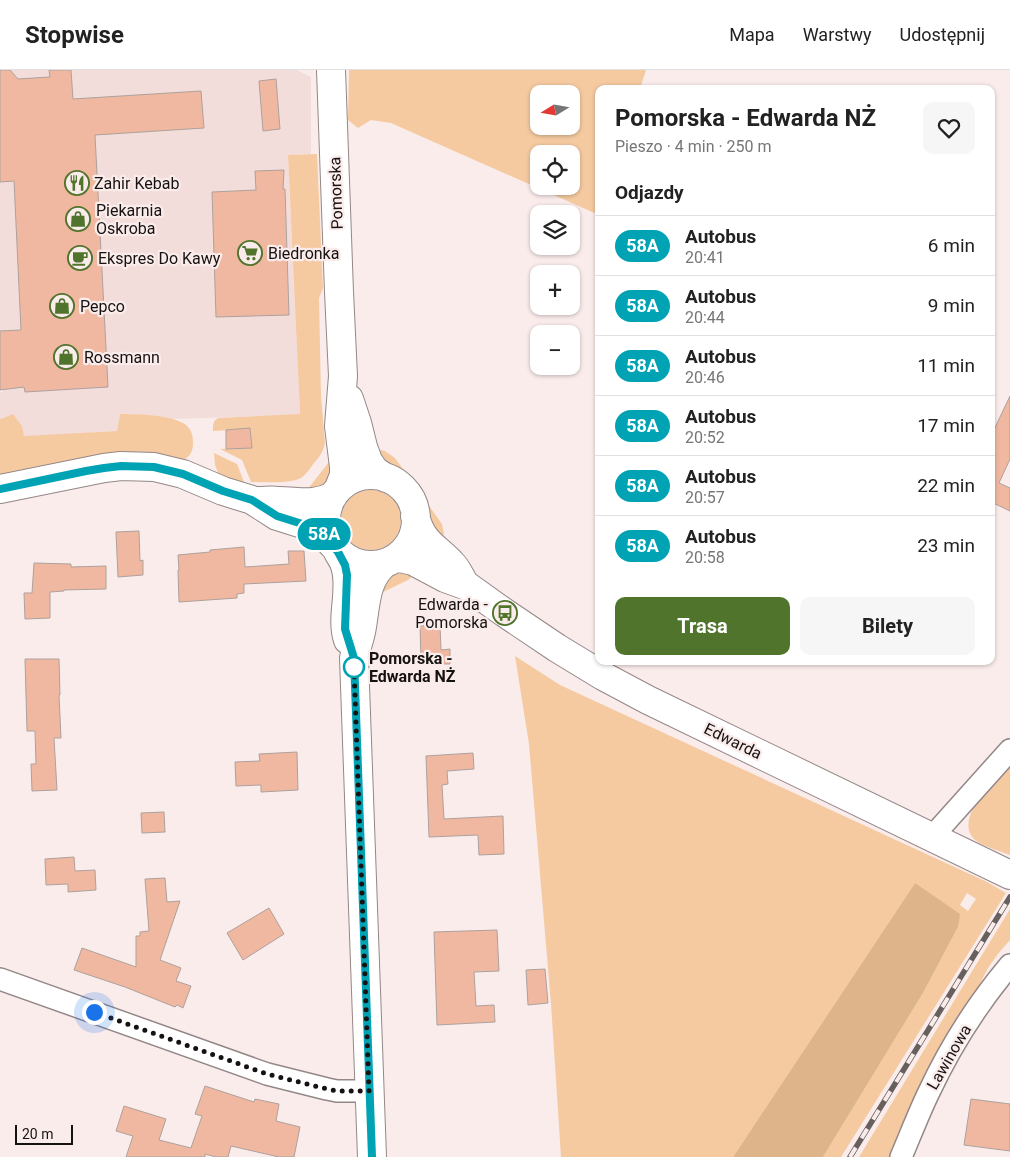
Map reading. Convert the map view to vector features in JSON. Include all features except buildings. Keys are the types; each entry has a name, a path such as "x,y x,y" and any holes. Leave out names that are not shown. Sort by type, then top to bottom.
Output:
{"street":[{"name":"Pomorska","path":"331,70 343,376 339,426 344,475 336,492"},
{"name":"Pomorska","path":"343,376 368,462 386,478"},
{"path":"0,490 86,471 121,466 154,467 176,472 223,491 252,500 277,516 319,530 335,548 355,563 375,565 389,561"},
{"path":"252,500 314,502 324,500 347,482 366,475 386,478 396,483 409,497 414,506 416,516 413,536 405,549 375,573 368,590 354,658"},
{"path":"336,492 326,514 326,524 328,534 345,565 347,575 345,629 354,658 372,1157"},
{"name":"Edwarda","path":"416,516 418,526 428,543 453,564 467,586"},
{"name":"Edwarda","path":"389,561 408,559 444,578 467,586 557,648 640,696 1010,875"},
{"path":"932,837 1010,750"},
{"name":"Lawinowa","path":"901,1157 928,1093 945,1061 965,1028 1010,965"},
{"path":"0,979 267,1074 338,1091 369,1091"}],"shaded area":[{"path":"0,70 297,70 311,77 311,154 288,155 300,415 172,419 120,414 117,431 23,437 0,419 0,392 3,392 2,378 0,378"},
{"path":"349,70 646,70 641,85 595,85 595,213 554,195 580,195 580,145 530,145 530,184 391,123 371,120 358,128 348,120"},
{"path":"317,154 323,288 319,298 321,396 325,443 320,456 301,478 283,482 251,482 242,460 220,449 252,448 250,429 213,431 213,425 218,418 300,414 288,155"},
{"path":"13,414 22,426 24,436 117,431 120,414 164,417 173,419 188,427 192,436 192,449 189,456 181,461 0,480 0,418"},
{"path":"380,450 395,458 442,524 444,534 442,538 424,514 416,491 372,451"},
{"path":"214,453 237,464 246,487 219,475 215,465"},
{"path":"333,459 331,472 324,484 307,490 329,462"},
{"path":"371,490 388,495 396,503 401,520 396,537 388,545 371,550 354,545 346,537 341,520 346,503 354,495"},
{"path":"416,573 408,580 381,593 389,578 395,574"},
{"path":"515,656 560,685 987,882 1006,893 841,1157 823,1157 923,993 958,927 915,883 733,1157 561,1157 551,1004 529,744","holes":["967,893 976,899 968,911 960,905"]},
{"path":"1010,763 1010,855 977,842 969,830 969,820 979,799"},
{"path":"915,883 960,914 958,927 923,993 823,1157 733,1157"},
{"path":"1010,909 1010,940 990,965 926,1074 890,1157 859,1157"}],"railway":[{"path":"850,1157 1010,897"}],"bus line":[{"name":"58A","path":"0,489 104,468 121,466 154,467 183,474 223,491 252,500 277,516 319,530 338,552 345,565 347,575 345,629 354,658 372,1157"}],"place":[{"name":"Zahir Kebab","path":"77,183"},
{"name":"Piekarnia Oskroba","path":"78,219"},
{"name":"Biedronka","path":"250,253"},
{"name":"Ekspres Do Kawy","path":"80,258"},
{"name":"Pepco","path":"62,306"},
{"name":"Rossmann","path":"66,357"},
{"name":"Edwarda - Pomorska","path":"505,613"},
{"name":"Pomorska - Edwarda NŻ","path":"354,667"}],"route":[{"path":"94,1012 291,1081 338,1091 369,1091 354,667"}]}
